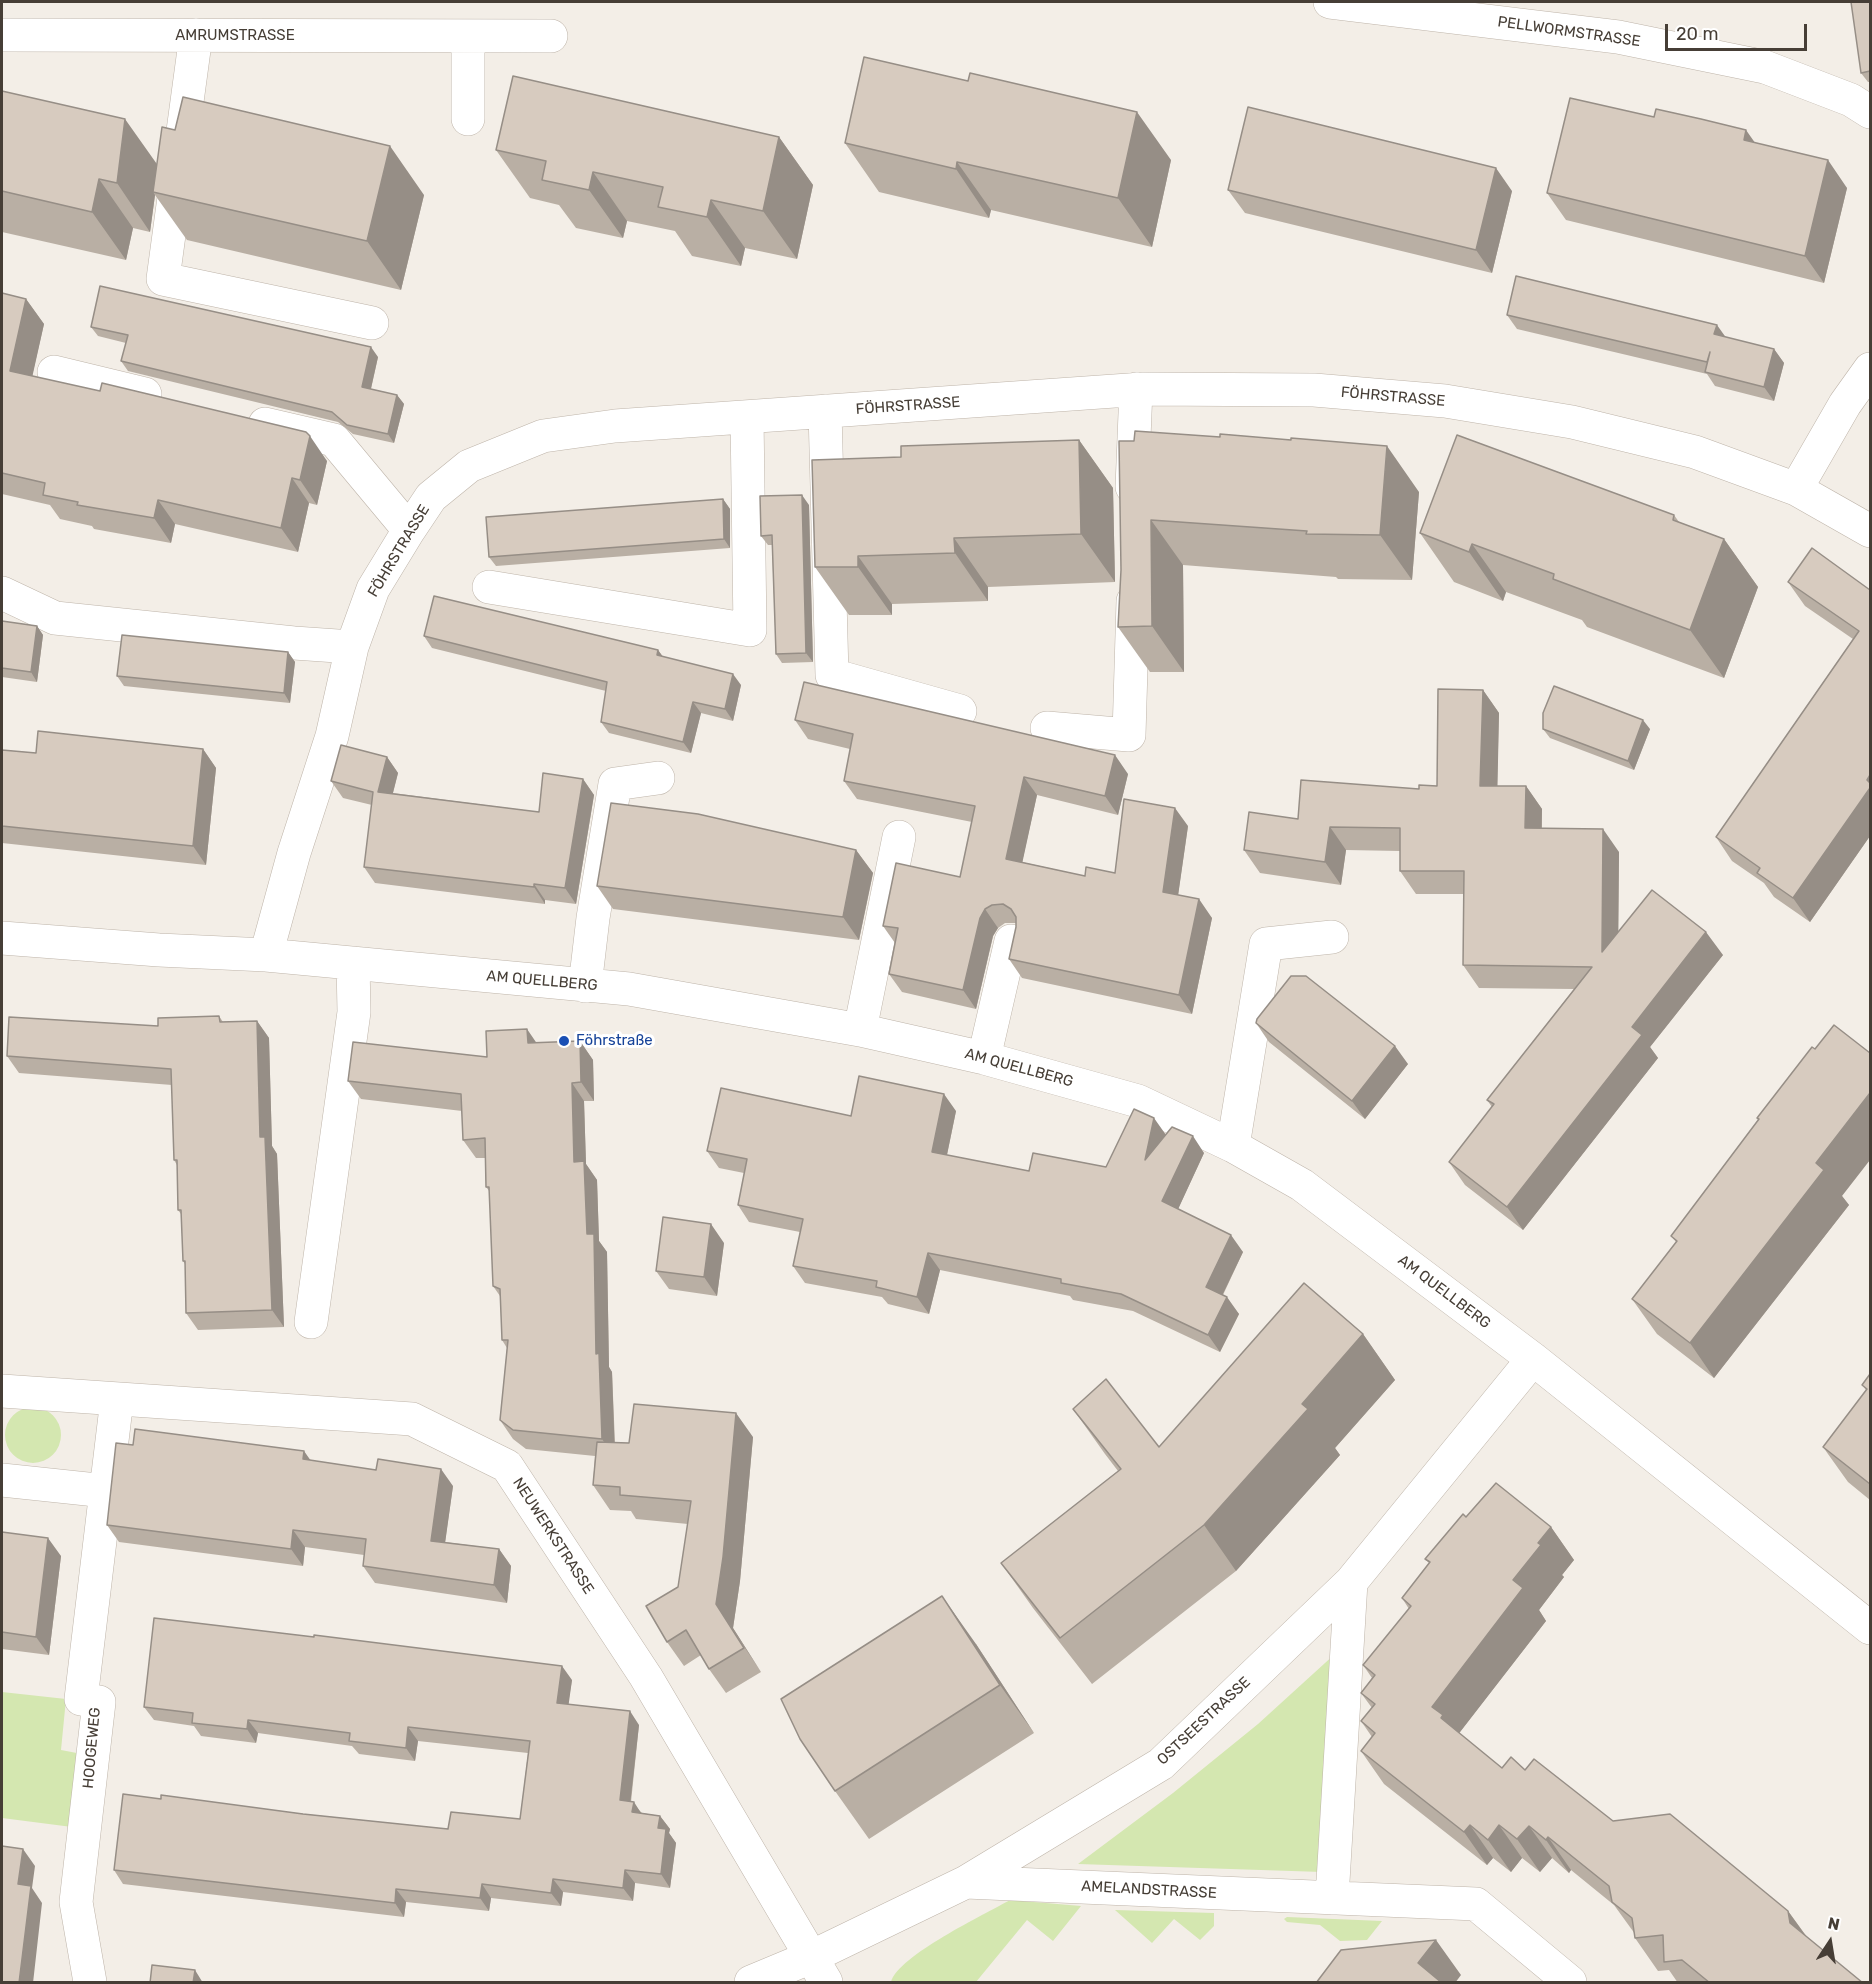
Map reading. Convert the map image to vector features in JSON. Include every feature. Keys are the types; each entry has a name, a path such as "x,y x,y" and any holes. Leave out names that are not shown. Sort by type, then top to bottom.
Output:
{"street":[{"name":"PELLWORMSTRASSE","path":"1330,2 1618,37 1742,62 1765,67 1851,100 1870,112"},
{"name":"AMRUMSTRASSE","path":"2,35 551,36"},
{"path":"196,35 163,279 372,323"},
{"path":"468,37 468,119"},
{"path":"1796,489 1845,404 1870,369"},
{"path":"54,372 171,400"},
{"path":"1132,512 1131,477 1136,390"},
{"name":"FÖHRSTRASSE","path":"266,955 294,854 332,736 352,647 373,589 431,497 469,466 543,436 615,426 1136,390 1314,390 1445,401 1572,422 1695,452 1796,489 1870,531"},
{"path":"825,411 832,675 960,711"},
{"path":"489,587 750,630 747,417"},
{"path":"241,418 334,440 409,530"},
{"path":"1047,728 1129,735 1134,616 1133,570"},
{"path":"2,592 55,618 294,644 352,647"},
{"path":"585,986 593,918 615,784 658,778"},
{"path":"860,1030 899,837"},
{"path":"1233,1146 1266,944 1332,937"},
{"name":"AM QUELLBERG","path":"2,938 159,950 266,955 629,989 860,1030 984,1058 1138,1101 1233,1146 1302,1185 1533,1359 1870,1628"},
{"path":"984,1058 1011,941"},
{"path":"311,1322 354,1012 353,963"},
{"name":"OSTSEESTRASSE","path":"751,1983 819,1970 1161,1764 1352,1582 1533,1359"},
{"name":"NEUWERKSTRASSE","path":"2,1391 412,1419 507,1466 646,1677 819,1970"},
{"name":"HOOGEWEG","path":"90,1983 76,1902 99,1702 81,1699 117,1399"},
{"path":"2,1480 106,1491"},
{"path":"1332,1898 1352,1582"},
{"name":"AMELANDSTRASSE","path":"966,1882 1476,1904 1570,1983"}],"green space":[{"path":"27,1407 39,1407 49,1411 57,1419 61,1435 57,1451 49,1459 39,1463 27,1463 17,1459 9,1451 5,1441 5,1429 9,1419 17,1411"},
{"path":"1336,1653 1322,1872 1078,1864 1173,1793 1258,1724"},
{"path":"2,1692 66,1699 61,1750 82,1754 72,1827 2,1818"},
{"path":"1010,1900 1081,1906 1053,1941 1027,1920 976,1982 891,1982 897,1971 925,1948"},
{"path":"1115,1910 1214,1913 1214,1926 1200,1940 1174,1919 1152,1943"},
{"path":"1287,1917 1382,1921 1367,1940 1340,1941 1320,1925 1287,1922 1284,1919"}],"building":[{"path":"1851,2 1870,2 1870,71 1861,73"},
{"path":"864,57 968,81 970,73 1137,112 1118,198 957,162 956,169 845,143"},
{"path":"513,76 779,137 763,211 711,200 707,217 658,207 663,187 593,172 589,190 542,180 546,161 496,150"},
{"path":"2,91 125,119 117,183 99,179 92,212 2,191"},
{"path":"183,97 390,146 367,241 153,192 162,127 175,130"},
{"path":"1570,98 1654,117 1656,109 1701,119 1746,130 1744,140 1828,160 1805,256 1547,193"},
{"path":"1248,107 1496,168 1476,250 1228,190"},
{"path":"1516,276 1717,325 1714,334 1774,349 1764,387 1705,372 1710,352 1707,362 1507,315"},
{"path":"100,286 371,347 362,387 397,395 388,434 347,425 332,412 121,361 128,335 91,327"},
{"path":"2,293 26,299 10,371 100,391 102,383 306,432 310,436 300,480 292,478 281,528 158,500 154,518 77,505 78,502 43,495 45,483 2,473"},
{"path":"1135,431 1220,437 1220,434 1291,440 1291,438 1387,446 1380,535 1306,534 1307,531 1151,520 1152,626 1118,627 1121,570 1119,441 1134,441"},
{"path":"1457,435 1674,515 1673,520 1724,539 1690,630 1553,579 1554,574 1472,544 1469,552 1420,533"},
{"path":"1079,440 1081,534 954,538 955,553 858,556 858,567 815,567 812,460 901,457 901,446"},
{"path":"802,495 806,653 776,654 772,535 761,536 760,496"},
{"path":"723,499 724,539 489,557 486,517"},
{"path":"1812,548 1870,590 1870,775 1867,780 1870,788 1793,898 1757,873 1760,868 1716,837 1859,631 1788,582"},
{"path":"434,596 658,650 657,655 733,674 725,709 693,702 683,742 601,722 607,682 424,636"},
{"path":"2,621 37,626 31,672 2,668"},
{"path":"122,635 288,652 284,693 117,676"},
{"path":"804,682 1115,755 1105,796 1024,777 1006,859 1085,876 1086,867 1115,873 1124,799 1175,808 1163,892 1199,899 1179,995 1009,959 1016,917 1011,909 1003,904 992,905 985,909 980,918 963,990 889,974 898,928 883,926 896,863 960,877 975,806 844,781 853,734 795,720"},
{"path":"1554,686 1643,720 1628,761 1543,729 1543,713"},
{"path":"1438,689 1483,690 1480,786 1526,786 1525,828 1603,829 1602,952 1652,890 1706,932 1632,1027 1642,1035 1507,1207 1449,1162 1494,1104 1487,1100 1592,967 1463,965 1464,871 1400,871 1400,828 1330,827 1325,862 1244,850 1249,812 1298,819 1301,780 1419,789 1419,785 1437,786"},
{"path":"38,731 203,749 193,846 2,826 2,750 36,753"},
{"path":"341,745 387,757 378,792 539,812 543,773 583,779 565,888 534,884 534,887 364,867 373,792 331,781"},
{"path":"611,803 698,814 856,850 843,917 597,886"},
{"path":"1291,976 1306,976 1395,1046 1352,1101 1256,1023"},
{"path":"219,1016 220,1022 257,1021 260,1137 265,1137 272,1310 186,1313 181,1210 178,1210 177,1160 174,1160 171,1069 7,1056 9,1017 158,1026 158,1018"},
{"path":"1834,1025 1870,1053 1870,1093 1816,1163 1824,1170 1690,1343 1632,1299 1677,1241 1671,1236 1759,1119 1757,1118 1812,1047 1815,1049"},
{"path":"527,1029 528,1043 580,1041 581,1082 572,1083 574,1162 584,1161 587,1234 594,1234 596,1354 599,1353 602,1439 513,1430 500,1420 508,1340 502,1340 500,1289 493,1286 485,1138 463,1140 461,1094 348,1081 353,1042 487,1057 486,1031"},
{"path":"859,1076 944,1094 932,1152 1029,1171 1033,1153 1106,1167 1134,1109 1154,1118 1145,1160 1172,1127 1193,1136 1162,1201 1231,1235 1206,1287 1227,1297 1208,1335 1121,1294 1061,1283 1061,1279 928,1253 917,1297 876,1287 877,1281 793,1266 803,1219 738,1205 747,1159 707,1151 721,1088 851,1116"},
{"path":"663,1217 711,1224 704,1277 656,1271"},
{"path":"1304,1283 1363,1334 1302,1404 1308,1409 1204,1525 1060,1638 1001,1563 1121,1469 1073,1409 1106,1379 1159,1447"},
{"path":"1870,1374 1870,1484 1823,1447 1867,1389 1862,1385"},
{"path":"634,1404 736,1413 723,1557 716,1604 744,1648 709,1669 686,1630 667,1642 646,1606 678,1587 691,1501 620,1495 620,1487 593,1485 597,1442 629,1443"},
{"path":"135,1429 304,1451 303,1459 376,1470 378,1459 441,1469 431,1541 499,1549 494,1585 363,1566 366,1539 293,1530 291,1549 107,1525 116,1443 133,1445"},
{"path":"1496,1483 1551,1527 1538,1543 1541,1545 1513,1580 1523,1588 1432,1707 1443,1715 1441,1718 1502,1768 1511,1757 1525,1770 1534,1759 1613,1821 1670,1814 1788,1911 1790,1923 1863,1983 1710,1983 1682,1960 1664,1962 1663,1935 1635,1938 1632,1918 1612,1902 1609,1886 1548,1837 1546,1840 1529,1826 1517,1839 1499,1825 1488,1840 1470,1825 1464,1832 1361,1751 1375,1733 1361,1721 1375,1704 1361,1693 1375,1675 1363,1665 1411,1606 1402,1598 1430,1562 1425,1559 1463,1514 1466,1517"},
{"path":"2,1532 48,1538 36,1637 2,1632"},
{"path":"942,1596 1000,1685 835,1791 800,1739 781,1699"},
{"path":"154,1618 314,1637 314,1635 562,1666 557,1703 630,1711 620,1800 634,1802 632,1812 660,1816 658,1828 666,1829 661,1874 625,1870 623,1888 553,1879 551,1893 482,1884 480,1898 396,1889 395,1903 114,1870 123,1794 161,1799 161,1795 303,1814 448,1829 451,1812 520,1819 530,1741 408,1727 406,1748 349,1741 350,1733 248,1720 247,1729 192,1723 193,1713 144,1707"},
{"path":"2,1846 23,1849 18,1884 31,1886 19,1983 2,1983"},
{"path":"1436,1940 1418,1963 1442,1983 1316,1983 1341,1950"},
{"path":"152,1965 195,1970 193,1983 150,1983"}],"place":[{"name":"Föhrstraße","path":"564,1041"}]}
